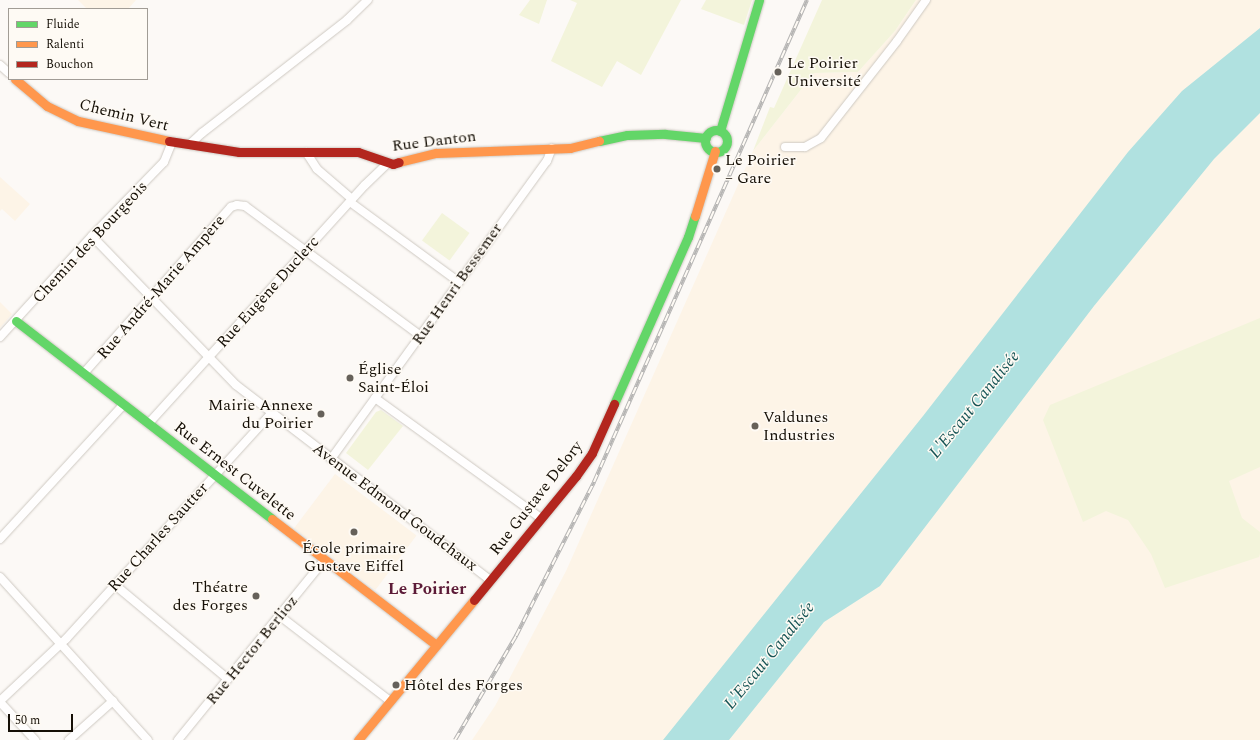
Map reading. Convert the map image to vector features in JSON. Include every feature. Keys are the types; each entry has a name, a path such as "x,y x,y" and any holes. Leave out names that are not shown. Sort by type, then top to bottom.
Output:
{"street":[{"path":"189,146 202,133 347,20 368,0"},
{"path":"720,131 759,0"},
{"path":"785,147 805,147 821,138 897,41 926,0"},
{"path":"0,65 8,72"},
{"name":"Chemin Vert","path":"17,80 47,106 73,119 189,146"},
{"path":"712,131 720,131 725,135 726,143 721,150 715,151 708,147 706,138 712,131"},
{"name":"Rue Danton","path":"189,146 239,152 358,152 388,163 395,164 407,159 445,152 575,147 594,141 627,135 665,134 706,138"},
{"name":"Chemin des Bourgeois","path":"0,337 92,236 164,162 172,142"},
{"name":"Rue Henri Bessemer","path":"331,458 421,336 547,160 552,148"},
{"name":"Rue Gustave Delory","path":"358,740 589,458 609,418 690,232 715,151"},
{"path":"306,152 317,169 351,200 459,282"},
{"name":"Rue Eugène Duclerc","path":"149,423 351,200 388,163"},
{"name":"Rue André-Marie Ampère","path":"84,373 231,207 240,205 305,251"},
{"name":"Avenue Edmond Goudchaux","path":"92,236 236,385 490,580"},
{"path":"305,251 421,336"},
{"name":"Rue Ernest Cuvelette","path":"16,321 436,645"},
{"path":"375,398 541,518"},
{"path":"0,538 124,404"},
{"name":"Rue Charles Sautter","path":"0,702 61,644 272,413"},
{"name":"Rue Hector Berlioz","path":"178,740 325,559"},
{"path":"0,577 148,740"},
{"path":"115,585 228,679"},
{"path":"280,616 390,701"},
{"path":"69,740 113,701"},
{"path":"0,702 35,740"}],"shaded area":[{"path":"78,0 136,0 129,8 86,8"},
{"path":"916,0 1260,0 1260,740 472,740 495,706 566,571 753,151 814,73 858,72 895,31"},
{"path":"0,177 30,204 15,221 2,209 0,211"},
{"path":"0,302 12,314 0,328"},
{"name":"École primaire Gustave Eiffel","path":"335,474 416,535 376,590 294,528"}],"green space":[{"path":"530,0 547,0 539,24 519,15"},
{"path":"570,0 681,0 641,75 617,61 602,87 551,61 577,3"},
{"path":"706,0 752,0 744,25 701,9"},
{"path":"822,0 916,0 895,31 858,72 814,73 753,151 770,107 774,108"},
{"path":"442,213 470,233 450,260 422,241"},
{"path":"1260,318 1260,467 1229,481 1242,518 1260,532 1259,557 1165,588 1151,554 1128,520 1106,511 1083,522 1043,420 1050,405"},
{"path":"381,410 403,426 368,470 346,453 376,412"}],"water":[{"name":"L'Escaut Canalisée","path":"1260,28 1260,113 1214,159 1094,306 880,586 824,622 729,740 663,740 923,416 1128,152 1182,91"}],"railway":[{"path":"455,740 516,636 594,482 807,0"}],"traffic: fast":[{"path":"720,131 759,0"},
{"path":"716,130 720,131 726,137 727,141 726,145 720,151 716,152 712,151 706,145 705,141 706,137 712,131 716,130"},
{"path":"599,141 627,135 665,134 706,138"},
{"path":"614,404 688,237 695,216"},
{"path":"16,321 272,519"}],"traffic: slow":[{"path":"16,80 47,106 78,121 169,141"},
{"path":"399,162 436,153 570,148 599,141"},
{"path":"695,216 715,151"},
{"path":"272,519 436,645"},
{"path":"358,740 474,600"}],"traffic: jam":[{"path":"169,141 239,152 358,152 393,164 399,162"},
{"path":"474,600 576,476 592,453 614,404"}],"place":[{"name":"Le Poirier Université","path":"778,72"},
{"name":"Le Poirier – Gare","path":"717,169"},
{"name":"Église Saint-Éloi","path":"350,378"},
{"name":"Mairie Annexe du Poirier","path":"321,414"},
{"name":"Valdunes Industries","path":"755,426"},
{"name":"École primaire Gustave Eiffel","path":"354,532"},
{"name":"Théatre des Forges","path":"256,596"},
{"name":"Hôtel des Forges","path":"396,685"}],"district":[{"name":"Le Poirier","path":"427,590"}]}
